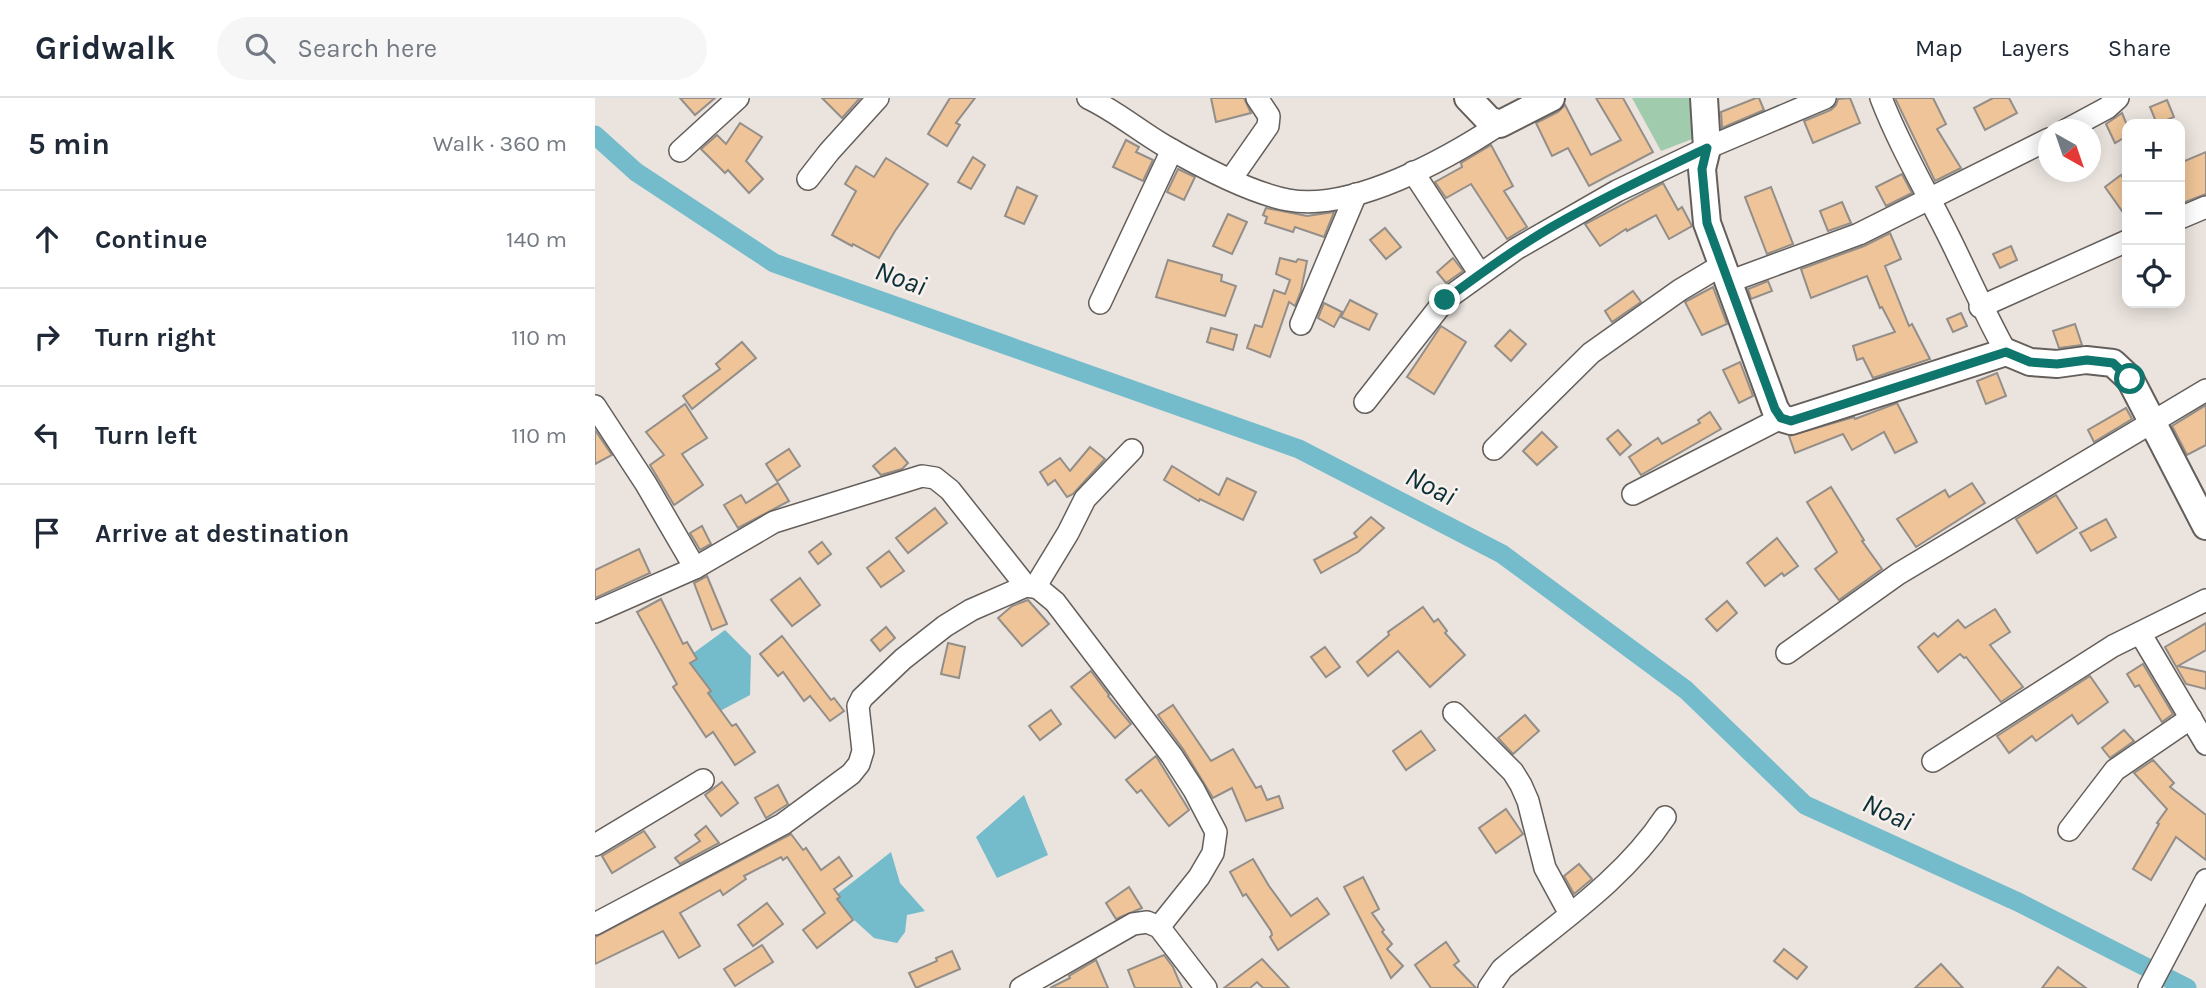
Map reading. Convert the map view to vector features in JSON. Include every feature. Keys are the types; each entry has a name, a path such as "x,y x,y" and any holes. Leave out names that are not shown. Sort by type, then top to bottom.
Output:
{"street":[{"path":"680,151 738,98"},
{"path":"808,179 878,98"},
{"path":"1088,98 1120,105 1172,150 1256,190 1289,200 1335,200 1413,172 1462,149 1500,124 1551,98"},
{"path":"1231,179 1268,126 1269,116 1257,98"},
{"path":"1468,98 1489,120 1500,124"},
{"path":"1704,98 1707,148 1702,169 1707,223 1775,409 1781,418 1791,421 2006,352"},
{"path":"1365,402 1445,300 1480,274 1556,224 1617,191 1707,148 1825,98"},
{"path":"1881,98 1895,134 1930,200 1980,307 2006,352 2030,362 2057,364 2087,360 2113,363 2130,379 2206,526"},
{"path":"2086,119 2107,108 2118,98"},
{"path":"1494,449 1591,353 1680,290 1859,234 2038,145"},
{"path":"1100,303 1172,150"},
{"path":"1413,172 1480,274"},
{"path":"1301,324 1356,194"},
{"path":"2185,216 2206,207"},
{"path":"1980,307 2122,243"},
{"path":"1787,653 1898,574 2206,390"},
{"path":"1633,494 1781,418"},
{"path":"599,420 646,485 695,568"},
{"path":"595,924 783,824 851,774 859,764 863,751 858,719 858,706 862,698 903,659 945,626 971,610 1032,587 1040,579 1068,533 1085,499 1132,450"},
{"path":"595,612 695,568 774,522 922,476 935,478 950,490 1032,587 1055,603 1172,756 1216,832 1213,853 1199,877 1159,927"},
{"path":"1933,761 2113,646 2206,600"},
{"path":"2140,633 2206,744"},
{"path":"1454,713 1513,772 1521,785 1528,801 1545,868 1570,914"},
{"path":"2069,830 2115,770 2191,718"},
{"path":"595,845 702,780"},
{"path":"1489,988 1502,969 1613,878 1650,840 1665,817"},
{"path":"2149,988 2206,880"},
{"path":"1021,988 1133,924 1147,922 1159,927 1206,988"}],"green space":[{"path":"1632,98 1689,98 1695,138 1661,151"}],"water":[{"path":"725,630 751,656 750,695 720,711 684,660"},
{"path":"1024,795 1048,855 997,878 976,837"},
{"path":"891,852 900,883 925,911 907,915 905,932 897,943 874,938 831,899"}],"building":[{"path":"680,98 715,98 695,115"},
{"path":"822,98 860,98 842,118"},
{"path":"950,98 975,98 956,123 960,125 947,146 928,134"},
{"path":"1211,98 1244,98 1251,113 1216,122"},
{"path":"1596,98 1623,98 1653,152 1589,186 1568,148 1552,156 1536,123 1558,112 1565,105 1591,155 1621,140"},
{"path":"1759,98 1764,110 1722,128 1721,112"},
{"path":"1850,98 1860,123 1813,143 1804,121 1831,110 1838,99"},
{"path":"1895,98 1933,98 1946,124 1937,129 1961,168 1935,181"},
{"path":"1993,98 2009,98 2017,113 1985,130 1974,108"},
{"path":"2167,100 2174,117 2155,119 2150,107"},
{"path":"2122,113 2124,119 2122,119 2122,139 2115,143 2106,124"},
{"path":"740,123 762,137 746,161 763,179 749,193 728,170 725,173 701,149 717,135 726,144"},
{"path":"1126,140 1139,147 1136,152 1153,160 1143,181 1113,167"},
{"path":"1491,145 1513,186 1504,191 1527,227 1507,239 1471,184 1446,198 1435,182 1462,167 1461,163"},
{"path":"2206,152 2206,194 2185,202 2185,182 2185,161"},
{"path":"973,157 985,165 971,189 958,182"},
{"path":"886,158 928,184 879,258 832,235 856,191 845,184 856,166 874,177"},
{"path":"1178,169 1195,177 1184,200 1167,192"},
{"path":"1902,174 1912,193 1886,206 1876,187"},
{"path":"2121,175 2122,211 2105,187"},
{"path":"1663,183 1678,210 1682,207 1692,226 1669,239 1656,215 1627,231 1626,229 1600,246 1585,224"},
{"path":"1017,187 1037,196 1024,224 1005,216"},
{"path":"1771,187 1793,244 1767,254 1745,197"},
{"path":"1842,202 1851,223 1828,231 1820,211"},
{"path":"1266,208 1307,216 1334,212 1324,237 1295,227 1293,232 1265,223 1267,217 1263,215"},
{"path":"1228,214 1247,222 1232,254 1213,246"},
{"path":"1385,228 1401,247 1386,259 1370,240"},
{"path":"1890,233 1901,259 1885,266 1909,326 1912,324 1930,359 1873,378 1863,358 1857,360 1853,346 1895,332 1882,307 1880,308 1867,276 1811,298 1801,269 1864,246"},
{"path":"2011,246 2017,260 2000,268 1993,254"},
{"path":"1280,258 1296,262 1298,259 1307,261 1301,291 1295,306 1289,302 1270,357 1247,348 1255,325 1262,327 1274,290 1285,294 1290,280 1276,274"},
{"path":"1453,258 1463,271 1446,283 1437,272"},
{"path":"1168,260 1222,275 1221,281 1236,286 1225,316 1156,297"},
{"path":"1768,281 1772,291 1751,299 1748,289"},
{"path":"1713,287 1727,324 1702,335 1685,302"},
{"path":"1633,291 1641,302 1612,322 1605,311"},
{"path":"1350,300 1377,314 1369,330 1341,317"},
{"path":"1324,303 1342,312 1334,327 1318,318"},
{"path":"1961,313 1967,326 1953,332 1947,319"},
{"path":"2075,324 2082,345 2059,348 2053,331"},
{"path":"1441,326 1466,342 1434,394 1407,377"},
{"path":"1211,328 1237,335 1233,350 1207,342"},
{"path":"1510,330 1526,344 1511,361 1495,346"},
{"path":"742,342 756,358 692,409 683,396 720,369 716,364"},
{"path":"1740,362 1753,396 1739,403 1723,370"},
{"path":"1997,373 2006,396 1986,404 1977,381"},
{"path":"1897,403 1917,442 1895,453 1884,432 1852,450 1843,434 1795,453 1789,436 1854,417 1855,419"},
{"path":"685,404 707,438 682,454 703,485 674,505 650,465 664,455 646,432"},
{"path":"2206,405 2206,445 2187,455 2172,426"},
{"path":"2126,408 2132,419 2094,442 2088,430"},
{"path":"1710,412 1721,429 1641,475 1629,457 1658,438 1662,444 1700,423 1698,420"},
{"path":"595,430 612,455 595,464"},
{"path":"1618,430 1631,445 1620,455 1607,439"},
{"path":"1542,432 1557,447 1537,465 1523,451"},
{"path":"1090,447 1105,459 1073,494 1067,497 1055,480 1048,485 1040,472 1060,458 1070,471"},
{"path":"895,448 908,463 902,469 881,475 873,466"},
{"path":"789,449 800,466 777,481 766,464"},
{"path":"1172,466 1219,495 1227,478 1256,492 1243,520 1200,499 1199,501 1164,480"},
{"path":"778,483 789,501 738,528 724,505 741,495 746,503"},
{"path":"1972,483 1985,503 1916,547 1897,519 1945,490 1949,497"},
{"path":"1831,487 1864,540 1862,541 1882,569 1839,600 1815,569 1837,552 1807,502"},
{"path":"2056,495 2077,528 2037,553 2016,519"},
{"path":"935,508 947,523 908,553 896,538"},
{"path":"1371,517 1384,528 1358,552 1321,573 1314,560 1357,537 1354,533"},
{"path":"2106,519 2116,537 2091,551 2080,533"},
{"path":"702,526 711,544 700,550 690,533"},
{"path":"1777,538 1798,566 1784,576 1782,573 1765,586 1747,563"},
{"path":"822,542 831,554 818,564 809,552"},
{"path":"639,549 650,573 595,598 595,570"},
{"path":"889,551 904,571 881,587 867,568"},
{"path":"707,576 727,624 712,630 694,583"},
{"path":"800,578 820,605 792,626 771,600"},
{"path":"661,599 683,644 687,642 697,659 690,663 711,691 708,693 732,726 736,724 755,752 735,765 713,732 706,737 673,687 677,684 637,612"},
{"path":"1028,600 1049,624 1022,646 998,618 1012,606"},
{"path":"1727,601 1737,613 1717,631 1706,619"},
{"path":"1423,607 1434,622 1438,619 1447,631 1445,633 1465,655 1430,687 1398,651 1368,676 1357,662 1389,635 1388,632"},
{"path":"1995,609 2010,632 1990,645 2023,687 2001,702 1966,657 1960,654 1938,672 1918,647 1934,633 1938,637 1958,620 1965,628"},
{"path":"2206,623 2206,650 2178,666 2206,672 2206,689 2186,684 2165,647"},
{"path":"886,627 895,638 880,651 871,640"},
{"path":"782,636 831,700 834,698 844,711 830,721 810,696 804,701 783,672 778,676 760,654"},
{"path":"948,643 965,647 959,678 941,674"},
{"path":"1325,647 1340,667 1326,677 1311,657"},
{"path":"2143,664 2173,714 2162,722 2139,685 2135,687 2127,674"},
{"path":"1091,671 1131,724 1115,738 1071,687"},
{"path":"2090,676 2108,702 2078,724 2072,715 2036,741 2032,736 2009,753 1997,736"},
{"path":"1173,705 1211,761 1233,749 1256,788 1261,786 1267,800 1279,796 1283,808 1246,821 1232,788 1213,798 1158,715"},
{"path":"1051,710 1061,724 1040,740 1029,726"},
{"path":"1525,715 1539,731 1513,754 1498,738"},
{"path":"2124,730 2134,741 2110,758 2102,748"},
{"path":"1421,731 1435,750 1406,770 1393,751"},
{"path":"1156,756 1189,810 1169,826 1141,790 1137,793 1126,780"},
{"path":"2153,760 2174,783 2170,787 2206,815 2206,860 2176,837 2151,880 2133,869 2167,809 2134,773"},
{"path":"722,782 738,803 721,816 705,795"},
{"path":"778,785 788,804 766,818 755,798"},
{"path":"1506,809 1523,834 1496,853 1479,828"},
{"path":"706,826 719,843 680,864 675,858 700,841 695,835"},
{"path":"644,831 655,847 612,873 602,856"},
{"path":"791,834 803,850 806,848 821,870 839,857 852,876 834,889 840,897 837,899 853,920 817,948 803,930 825,913 787,857 783,860 781,857 744,876 746,879 723,895 720,890 680,913 700,946 679,958 663,931 595,964 595,937"},
{"path":"1253,859 1291,916 1317,898 1329,914 1278,950 1270,937 1271,931 1246,894 1243,896 1230,872"},
{"path":"1579,864 1592,879 1574,894 1564,876"},
{"path":"1363,877 1379,909 1372,913 1392,944 1387,949 1403,966 1391,978 1344,887"},
{"path":"1129,887 1142,908 1116,919 1106,903"},
{"path":"767,903 783,924 753,946 738,925"},
{"path":"1446,942 1459,961 1454,965 1476,988 1431,988 1415,965"},
{"path":"762,945 773,962 735,986 724,969"},
{"path":"1784,949 1807,967 1797,979 1774,961"},
{"path":"952,951 960,969 916,988 909,973"},
{"path":"1164,955 1173,967 1182,988 1135,988 1128,970"},
{"path":"1262,959 1289,988 1263,988 1257,982 1250,988 1224,988"},
{"path":"1096,960 1108,988 1050,988 1070,978 1069,976"},
{"path":"1941,964 1963,988 1915,988"},
{"path":"2058,967 2086,988 2042,988"}],"waterway":[{"name":"Noai","path":"595,135 636,172 774,263 1299,449 1502,554 1686,690 1805,805 2018,902 2187,988"}],"route":[{"path":"1445,300 1515,249 1556,224 1707,148 1702,169 1707,223 1775,409 1781,418 1791,421 2006,352 2030,362 2057,364 2087,360 2113,363 2130,379"}]}
